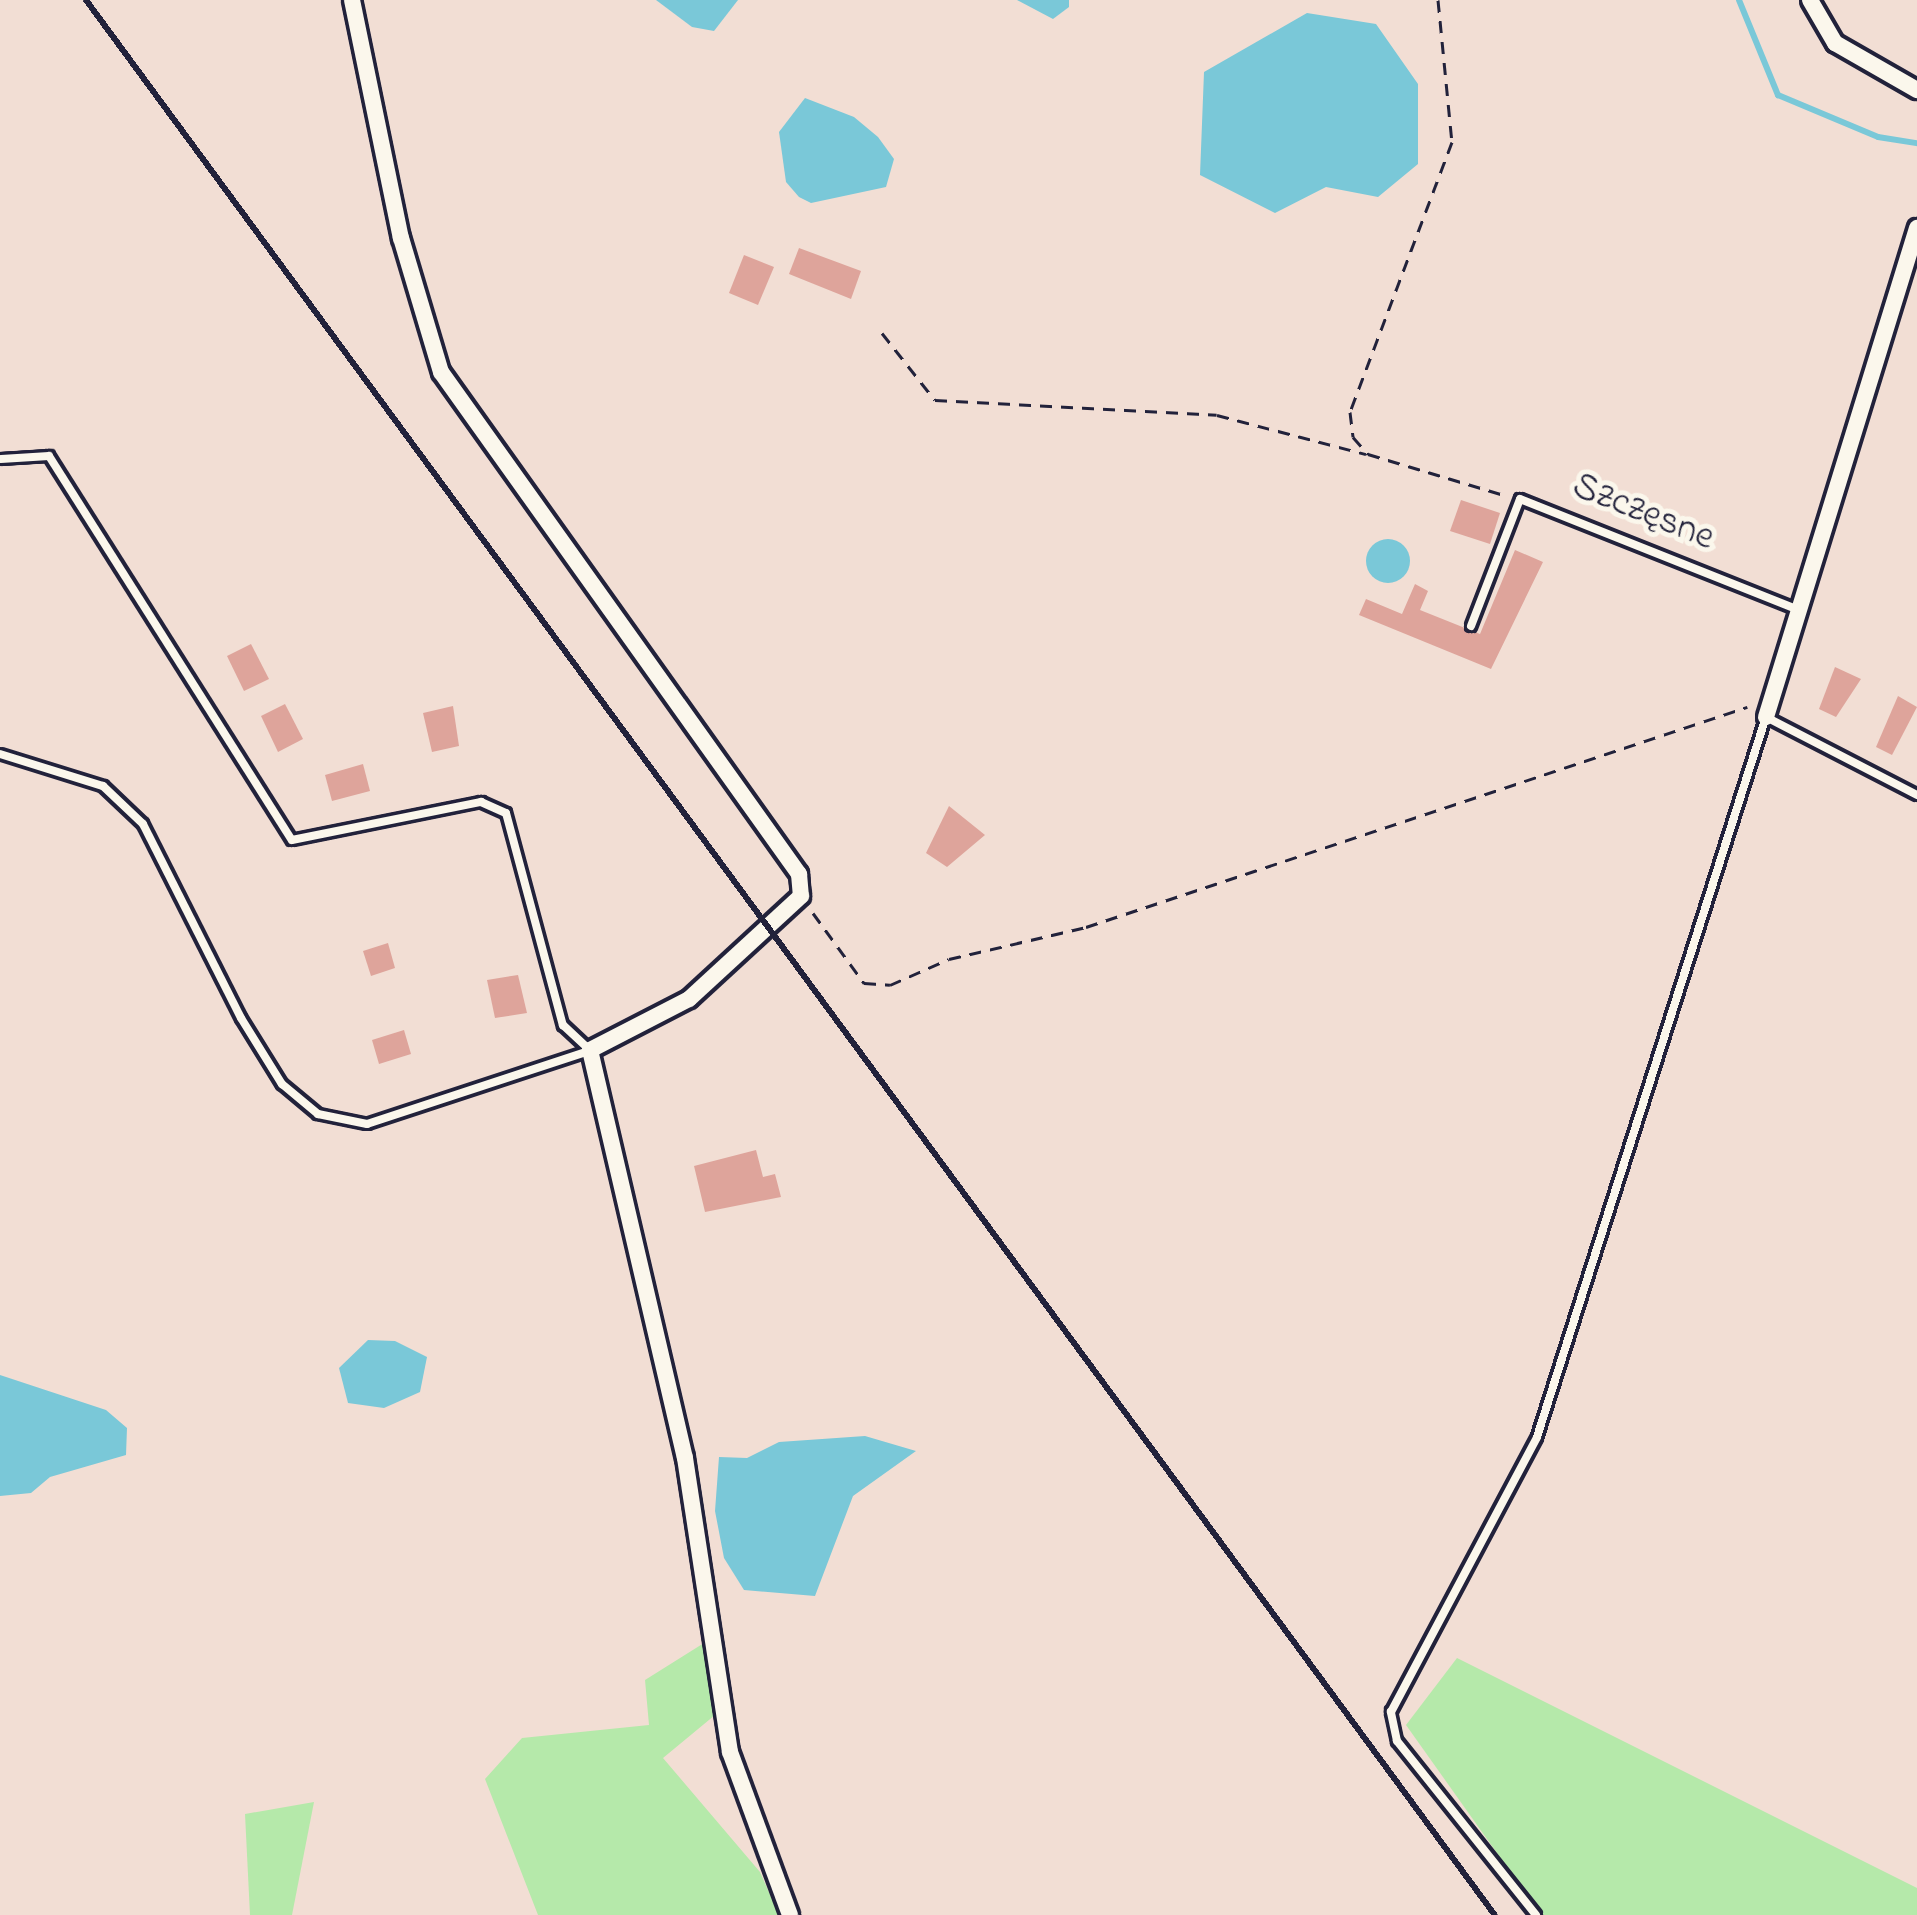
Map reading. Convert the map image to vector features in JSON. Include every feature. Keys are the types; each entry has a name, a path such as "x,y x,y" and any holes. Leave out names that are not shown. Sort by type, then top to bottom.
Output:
{"street":[{"path":"352,0 400,238 441,372 799,874 801,896 688,999 590,1050 685,1458 730,1752 790,1915"},
{"path":"1810,0 1835,44 1917,90"},
{"path":"1766,717 1917,228"}],"lane":[{"path":"0,459 49,456 292,840 482,802 506,813 562,1025 590,1050 367,1124 318,1114 282,1084 241,1018 143,824 103,786 0,754"},
{"name":"Szczęsne","path":"1471,626 1520,499 1801,611"},
{"path":"1536,1915 1397,1742 1390,1712 1537,1437 1766,717 1917,795"}],"path":[{"path":"1368,454 1352,437 1350,412 1452,142 1438,0"},
{"path":"882,333 935,400 1217,415 1520,499"},
{"path":"801,896 864,983 890,985 949,959 1085,927 1741,705 1766,717"}],"green space":[{"path":"704,1643 715,1715 663,1758 760,1872 779,1915 538,1915 485,1779 522,1738 649,1725 645,1680"},
{"path":"1457,1658 1917,1888 1917,1915 1541,1915 1406,1725"},
{"path":"314,1802 292,1915 250,1915 245,1814"}],"water":[{"path":"656,0 738,0 714,31 692,27"},
{"path":"1017,0 1069,0 1069,7 1053,19"},
{"path":"1307,13 1376,24 1418,84 1418,164 1378,197 1326,187 1275,213 1200,175 1204,72"},
{"path":"805,98 854,117 878,137 894,159 886,187 811,203 799,197 786,182 779,132"},
{"path":"1388,539 1403,546 1410,561 1403,576 1388,583 1373,576 1366,561 1373,546"},
{"path":"368,1340 395,1341 427,1357 420,1392 384,1408 348,1403 339,1368"},
{"path":"0,1375 106,1410 127,1428 126,1455 50,1477 31,1493 0,1496"},
{"path":"865,1436 916,1451 853,1496 815,1596 744,1590 724,1558 715,1511 719,1457 747,1458 779,1442"}],"building":[{"path":"799,248 861,271 851,299 789,274"},
{"path":"744,255 774,267 758,305 729,293"},
{"path":"1461,500 1500,513 1490,544 1450,531"},
{"path":"1515,550 1543,562 1491,669 1359,615 1366,599 1402,614 1415,584 1428,591 1420,610 1480,634"},
{"path":"251,644 269,679 244,691 227,656"},
{"path":"1835,667 1861,679 1836,717 1819,709"},
{"path":"1898,696 1917,707 1892,755 1876,747"},
{"path":"285,704 303,739 278,752 261,716"},
{"path":"453,706 459,746 432,752 423,713"},
{"path":"363,764 370,791 332,801 325,775"},
{"path":"949,806 985,835 947,867 926,853"},
{"path":"388,943 395,968 371,976 363,951"},
{"path":"518,975 527,1013 495,1018 487,980"},
{"path":"404,1030 411,1054 379,1064 372,1040"},
{"path":"756,1150 763,1177 775,1174 781,1197 705,1212 694,1166"}],"waterway":[{"path":"1739,0 1778,95 1878,137 1917,143"}],"railway":[{"path":"86,0 1495,1915"}]}
